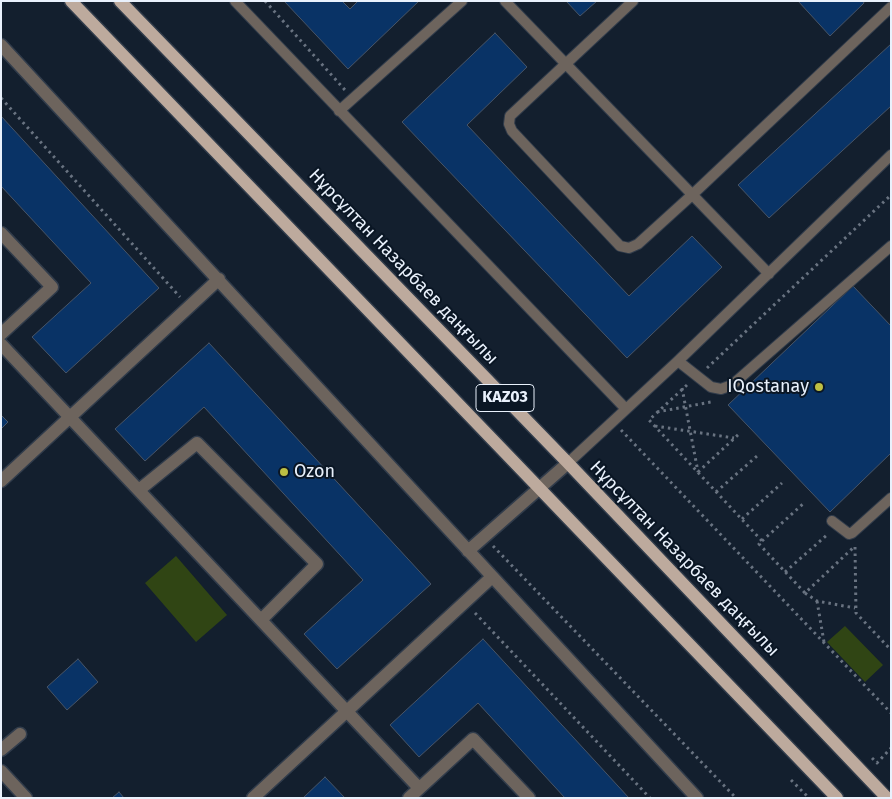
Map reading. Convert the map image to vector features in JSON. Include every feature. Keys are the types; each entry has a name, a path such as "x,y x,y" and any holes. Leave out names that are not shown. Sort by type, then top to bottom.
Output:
{"main road":[{"name":"KАZ03","path":"71,1 838,798"},
{"name":"Нұрсұлтан Назарбаев даңғылы","path":"120,1 568,463 887,798"}],"street":[{"path":"1,46 219,279 697,798"},
{"path":"1,233 52,286 1,334"},
{"path":"1,480 219,279"},
{"path":"1,344 419,788"},
{"path":"139,490 197,443 317,564 261,620"},
{"path":"468,551 568,463"},
{"path":"253,798 492,577"},
{"path":"1,750 20,734"},
{"path":"408,798 473,739 529,798"},
{"path":"1,771 26,798"}],"lane":[{"path":"235,1 625,408"},
{"path":"339,111 462,1"},
{"path":"505,1 769,274"},
{"path":"633,1 510,116 509,124 512,131 620,246 629,248 638,244 891,7"},
{"path":"568,463 625,408 678,361 891,155"},
{"path":"678,361 711,387 721,389 732,385 891,246"},
{"path":"831,526 849,534 852,533 891,498"}],"path":[{"path":"265,1 353,99"},
{"path":"1,98 189,307"},
{"path":"762,541 649,420 853,233 891,195"},
{"path":"682,388 698,473"},
{"path":"657,412 710,402"},
{"path":"612,421 891,713"},
{"path":"654,426 734,438"},
{"path":"698,473 739,434"},
{"path":"716,492 757,456"},
{"path":"742,520 782,483"},
{"path":"804,503 759,544 805,593 817,601 855,608"},
{"path":"785,572 831,526"},
{"path":"484,537 736,798"},
{"path":"805,593 862,540"},
{"path":"855,546 856,613 891,650"},
{"path":"817,601 825,644"},
{"path":"465,602 650,798"},
{"path":"877,763 891,748"},
{"path":"791,780 809,798"}],"green space":[{"path":"176,556 227,615 196,642 145,583"},
{"path":"845,626 883,665 865,682 827,642"}],"building":[{"path":"284,1 342,1 350,9 358,1 419,1 348,69"},
{"path":"566,1 597,1 580,16"},
{"path":"798,1 863,1 864,3 830,36"},
{"path":"495,33 527,67 467,125 629,296 692,236 722,267 627,358 402,122"},
{"path":"891,44 891,106 769,218 738,185"},
{"path":"1,116 159,288 66,373 32,337 91,283 1,186"},
{"name":"IQostanay","path":"853,286 891,326 891,453 830,512 728,405"},
{"path":"209,343 431,584 337,669 304,634 363,580 204,407 145,461 115,429"},
{"path":"1,415 8,422 1,429"},
{"path":"483,639 629,798 565,798 478,703 419,757 390,725"},
{"path":"78,659 98,682 67,710 47,687"},
{"path":"325,777 345,798 303,798"},
{"path":"119,792 124,798 112,798"}],"place":[{"name":"IQostanay","path":"819,387"},
{"name":"Ozon","path":"284,472"}]}
